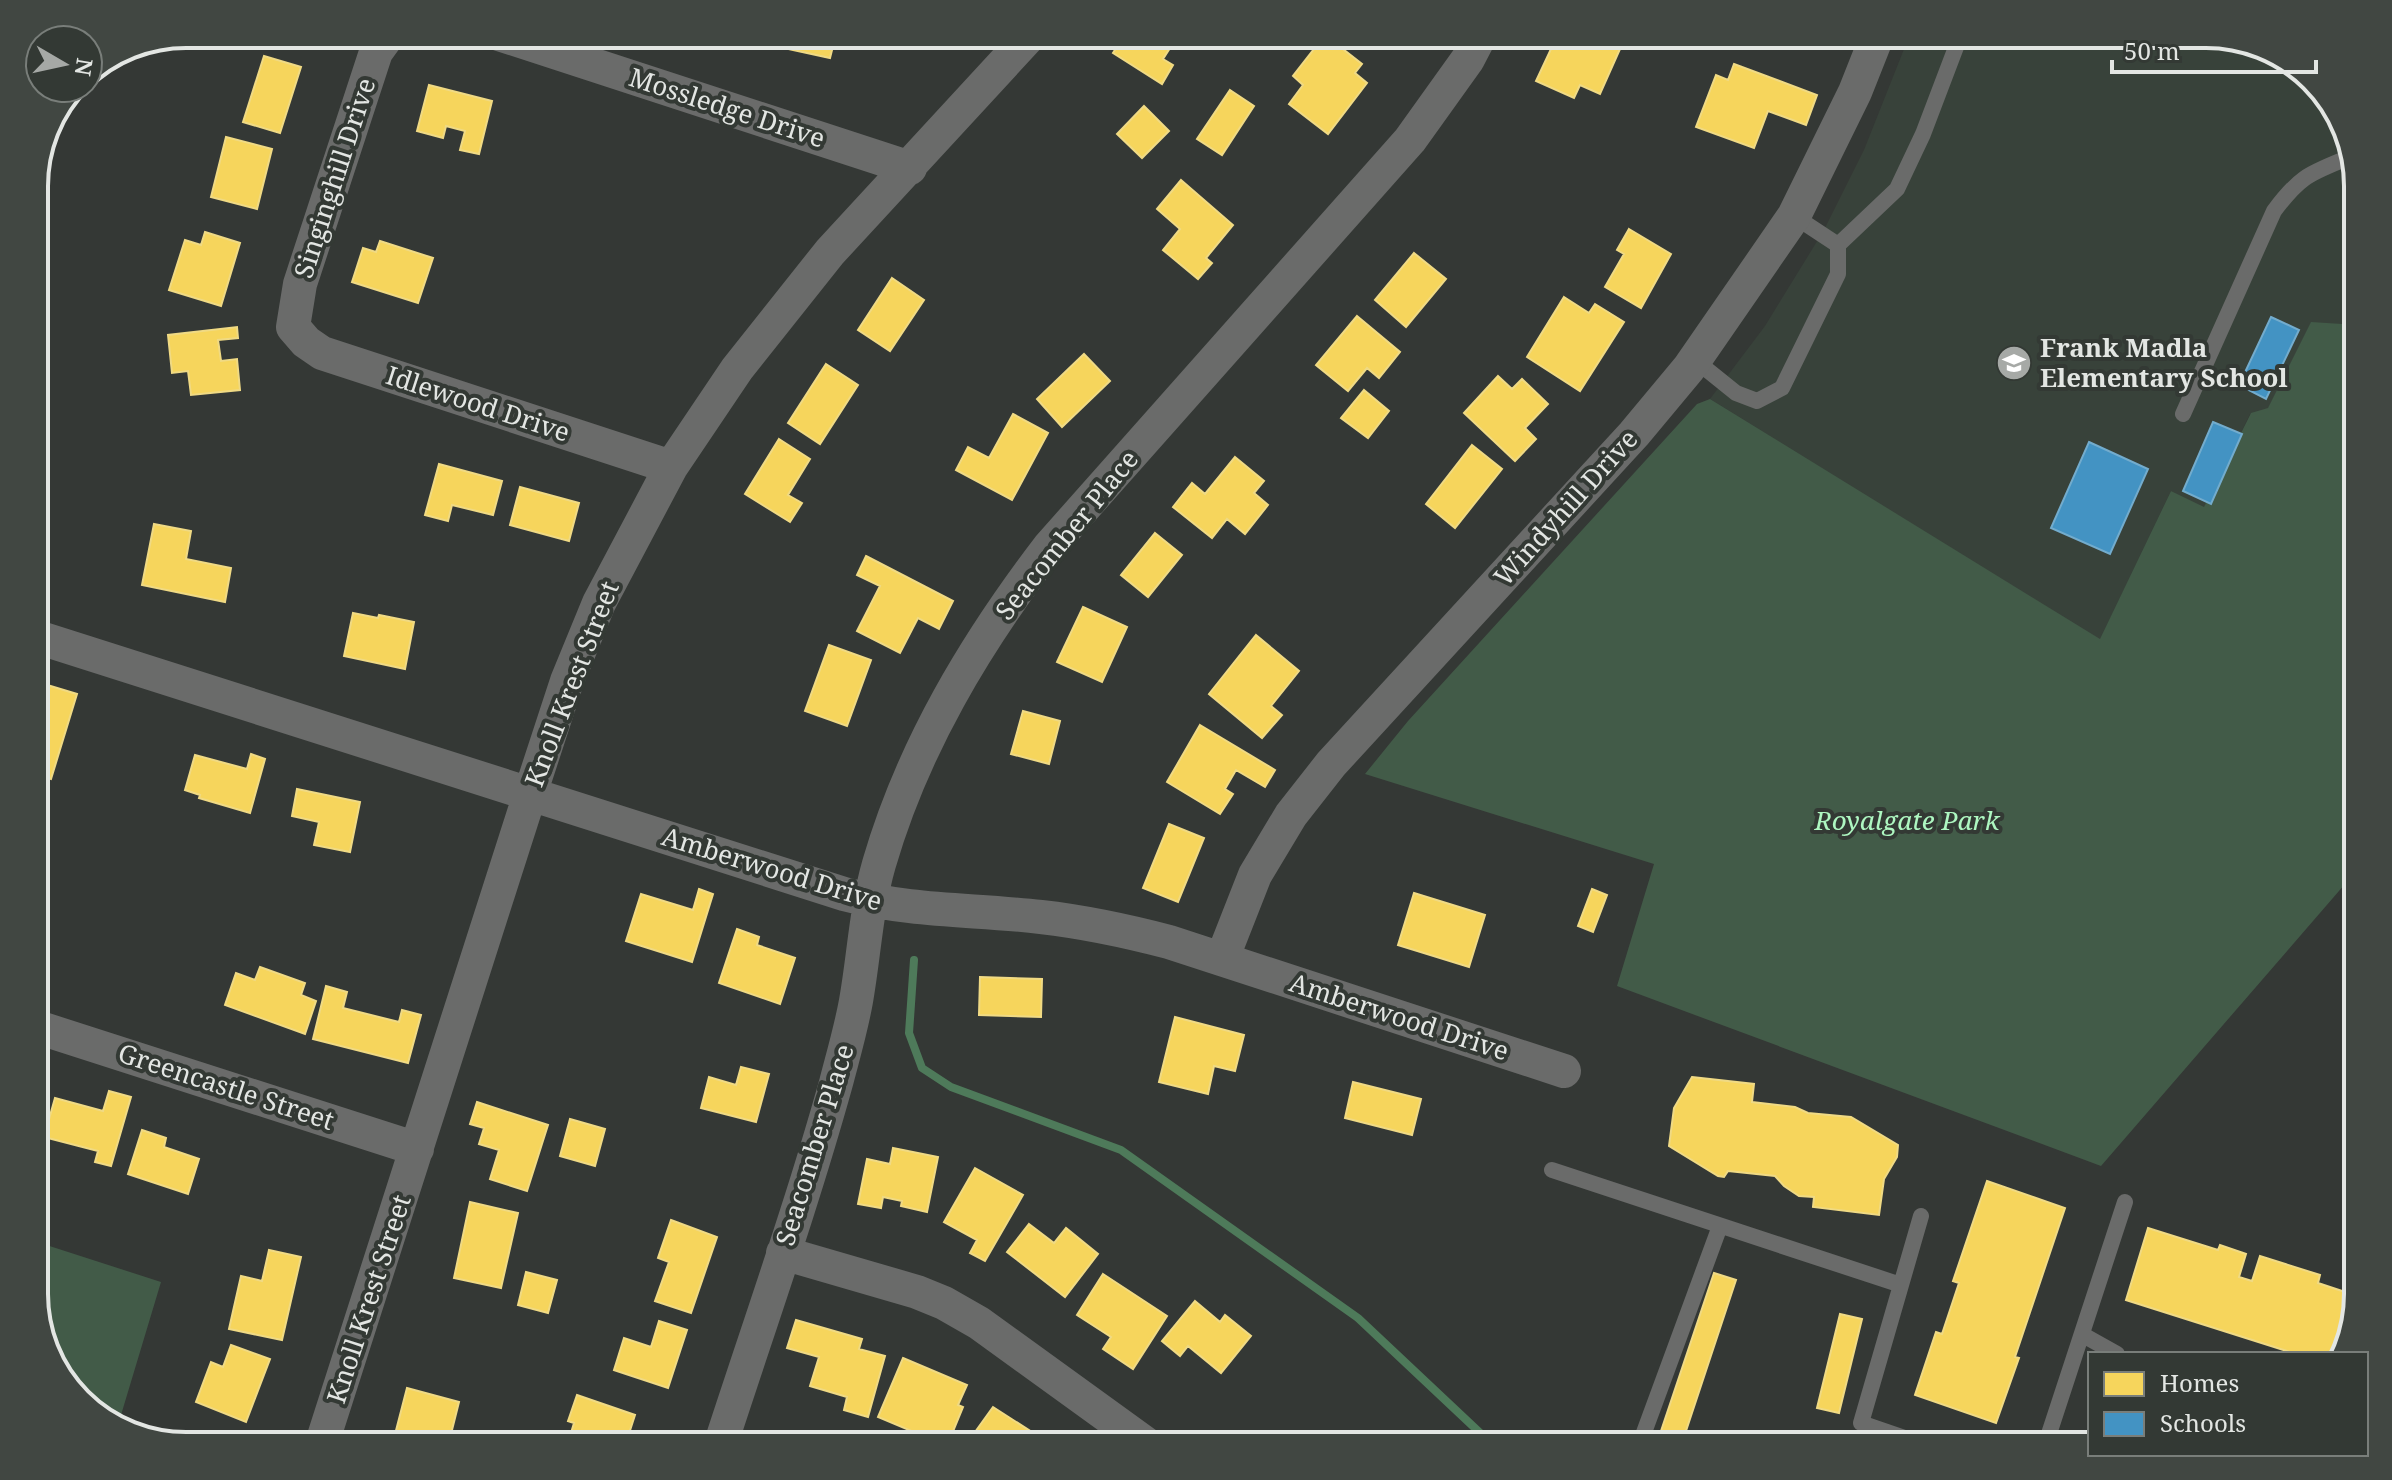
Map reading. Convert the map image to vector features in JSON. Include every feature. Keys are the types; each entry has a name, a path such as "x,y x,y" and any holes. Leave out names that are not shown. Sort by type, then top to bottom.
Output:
{"street":[{"name":"Singinghill Drive","path":"293,327 300,284 379,48"},
{"name":"Mossledge Drive","path":"542,48 910,168"},
{"name":"Knoll Krest Street","path":"326,1432 567,681 599,603 671,467 737,369 830,252 1018,48"},
{"name":"Seacomber Place","path":"725,1432 835,1085 852,1017 870,901 901,797 923,745 957,681 1011,596 1049,547 1410,140 1474,48"},
{"name":"Windyhill Drive","path":"1222,959 1255,875 1291,815 1331,764 1634,434 1695,360 1794,216 1855,92 1872,48"},
{"name":"Idlewood Drive","path":"293,327 306,342 322,353 671,467"},
{"name":"Amberwood Drive","path":"48,640 870,901 940,911 1038,916 1104,926 1169,942 1564,1071"},
{"name":"Greencastle Street","path":"48,1030 417,1149"},
{"path":"783,1253 917,1292 944,1303 979,1323 1130,1432"}],"lane":[{"path":"1695,360 1736,393 1757,401 1782,388 1838,274 1838,245 1897,189 1923,134 1956,48"},
{"path":"2183,414 2274,211 2294,185 2309,174 2341,161"},
{"path":"1794,216 1838,245"},
{"path":"1552,1170 1901,1285"},
{"path":"2050,1432 2125,1202"},
{"path":"1887,1432 1861,1423 1921,1216"},
{"path":"1644,1432 1720,1226"},
{"path":"2083,1335 2113,1352"}],"shaded area":[{"name":"Frank Madla Elementary School","path":"1904,48 2224,49 2259,59 2290,77 2315,102 2333,133 2344,177 2344,324 2311,323 2268,409 2250,414 2204,508 2171,491 2100,640 1710,399 1765,326 1824,230 1864,150"}],"green space":[{"name":"Royalgate Park","path":"2311,322 2344,324 2344,885 2101,1166 1617,986 1654,864 1365,774 1408,721 1697,404 1710,399 2100,639 2171,491 2204,507 2251,413 2268,408"},
{"path":"48,1246 161,1282 121,1415 82,1385 62,1355 48,1303"}],"building: Homes":[{"path":"784,48 832,48 830,58"},
{"path":"1116,48 1170,48 1163,59 1173,65 1162,84 1113,53"},
{"path":"1315,48 1342,48 1362,64 1355,73 1367,83 1328,134 1289,104 1303,85 1293,76"},
{"path":"1551,48 1620,49 1600,94 1580,85 1574,98 1536,81"},
{"path":"264,56 301,67 280,133 243,122"},
{"path":"1734,64 1817,95 1806,125 1768,111 1754,148 1696,127 1716,75 1728,80"},
{"path":"429,85 492,101 479,154 460,150 465,131 446,126 443,138 417,131"},
{"path":"1230,90 1254,106 1222,155 1197,139"},
{"path":"1144,106 1169,131 1142,158 1117,134"},
{"path":"226,137 272,149 257,209 211,197"},
{"path":"1181,180 1233,225 1206,258 1212,263 1198,279 1163,250 1180,229 1157,209"},
{"path":"1629,229 1671,254 1641,308 1605,287 1624,254 1617,250"},
{"path":"205,232 240,243 221,306 169,290 185,240 201,245"},
{"path":"380,241 433,258 418,303 352,282 363,248 376,252"},
{"path":"1414,253 1446,279 1406,327 1375,300"},
{"path":"892,278 924,300 890,351 858,330"},
{"path":"1564,297 1589,313 1595,304 1624,322 1580,391 1527,357"},
{"path":"1357,316 1400,352 1379,378 1367,368 1348,391 1316,365"},
{"path":"237,327 238,338 218,340 221,361 237,359 240,390 191,395 188,371 172,373 168,335"},
{"path":"1084,354 1110,381 1062,427 1037,399"},
{"path":"826,364 858,385 820,444 788,423"},
{"path":"1498,376 1512,389 1522,379 1548,404 1525,428 1536,439 1515,461 1464,413"},
{"path":"1364,390 1389,411 1368,438 1341,418"},
{"path":"1013,414 1048,433 1012,500 956,470 968,447 989,458"},
{"path":"779,439 810,459 788,495 802,503 790,522 745,494"},
{"path":"1472,445 1502,469 1455,528 1426,504"},
{"path":"1235,457 1264,481 1254,493 1268,505 1245,534 1227,519 1212,538 1173,507 1192,483 1205,494"},
{"path":"439,464 502,481 493,515 452,505 448,521 425,515"},
{"path":"520,487 579,503 569,541 510,525"},
{"path":"154,524 191,531 186,559 231,568 225,602 142,585"},
{"path":"1155,533 1182,555 1148,597 1121,575"},
{"path":"866,556 953,601 939,629 918,618 900,653 857,631 880,586 857,575"},
{"path":"1083,607 1127,627 1102,682 1057,662"},
{"path":"353,613 414,622 405,669 344,656"},
{"path":"1256,635 1299,671 1271,706 1282,715 1262,738 1209,694"},
{"path":"829,645 871,660 847,726 805,711"},
{"path":"48,685 77,694 51,779 48,778"},
{"path":"1023,711 1060,721 1049,764 1011,754"},
{"path":"1200,725 1275,770 1265,787 1236,770 1225,789 1233,794 1220,814 1167,782"},
{"path":"251,754 265,759 250,813 199,798 200,795 185,790 195,755 247,769"},
{"path":"297,789 360,802 350,852 314,845 319,822 292,816"},
{"path":"1169,824 1204,838 1178,902 1143,888"},
{"path":"699,889 713,894 692,962 626,941 641,894 693,910"},
{"path":"1592,889 1607,895 1593,932 1578,926"},
{"path":"1414,893 1485,915 1469,967 1398,945"},
{"path":"737,929 759,937 757,945 795,958 780,1004 719,983"},
{"path":"260,967 305,983 301,995 316,1001 305,1034 225,1005 236,973 255,980"},
{"path":"980,977 1042,979 1041,1017 979,1015"},
{"path":"326,986 347,992 343,1008 399,1022 402,1010 421,1015 408,1063 313,1039"},
{"path":"1175,1017 1244,1035 1235,1071 1214,1066 1208,1094 1159,1082"},
{"path":"741,1067 769,1074 756,1122 701,1108 709,1077 736,1085"},
{"path":"1692,1077 1754,1084 1752,1102 1795,1107 1808,1113 1851,1117 1898,1145 1897,1157 1884,1179 1879,1215 1813,1207 1814,1197 1799,1196 1775,1176 1728,1171 1724,1177 1718,1176 1669,1146 1674,1108"},
{"path":"1353,1082 1421,1099 1412,1135 1345,1118"},
{"path":"109,1091 131,1097 111,1166 95,1162 98,1151 48,1138 48,1123 55,1098 103,1111"},
{"path":"477,1102 548,1125 527,1191 490,1179 499,1150 479,1144 484,1128 470,1124"},
{"path":"570,1119 605,1129 595,1166 560,1156"},
{"path":"142,1130 166,1138 164,1147 199,1159 188,1194 128,1174"},
{"path":"893,1148 938,1157 927,1212 901,1206 902,1201 883,1197 881,1208 858,1204 867,1159 890,1164"},
{"path":"975,1168 1023,1195 985,1261 970,1253 977,1240 944,1222"},
{"path":"1987,1181 2065,1208 1996,1423 1915,1395 1936,1332 1942,1334 1959,1283 1953,1281"},
{"path":"470,1202 518,1213 501,1288 454,1278"},
{"path":"671,1220 717,1237 691,1313 655,1301 669,1262 658,1258"},
{"path":"1029,1224 1054,1243 1066,1228 1098,1254 1065,1297 1007,1252"},
{"path":"2148,1228 2218,1250 2220,1245 2246,1254 2239,1277 2252,1281 2260,1256 2320,1275 2318,1283 2344,1292 2343,1312 2330,1352 2290,1352 2126,1300"},
{"path":"269,1250 301,1257 282,1340 229,1329 241,1276 262,1281"},
{"path":"526,1272 557,1280 548,1313 518,1305"},
{"path":"1714,1273 1736,1280 1686,1432 1661,1432"},
{"path":"1103,1274 1167,1316 1133,1369 1103,1349 1111,1337 1077,1315"},
{"path":"1195,1301 1220,1322 1225,1315 1251,1336 1221,1373 1188,1346 1180,1356 1162,1341"},
{"path":"1840,1314 1862,1319 1839,1413 1817,1408"},
{"path":"796,1320 862,1339 859,1349 885,1356 868,1417 844,1410 847,1397 810,1386 819,1357 787,1348"},
{"path":"659,1321 687,1330 668,1388 614,1370 624,1338 651,1347"},
{"path":"231,1345 270,1359 246,1422 196,1402 211,1362 223,1367"},
{"path":"903,1358 967,1385 958,1405 963,1407 953,1432 914,1432 878,1417"},
{"path":"407,1388 459,1402 452,1432 396,1432"},
{"path":"577,1395 635,1415 630,1432 571,1432 574,1423 568,1421"},
{"path":"993,1407 1032,1432 975,1432"}],"building: Schools":[{"path":"2271,317 2299,330 2266,399 2239,385"},
{"path":"2213,422 2242,434 2211,504 2183,491"},
{"path":"2089,442 2148,469 2110,554 2051,528"}],"waterway":[{"path":"914,960 909,1033 922,1068 951,1087 1121,1150 1358,1318 1479,1432"}],"place":[{"name":"Frank Madla Elementary School","path":"2014,363"}]}
